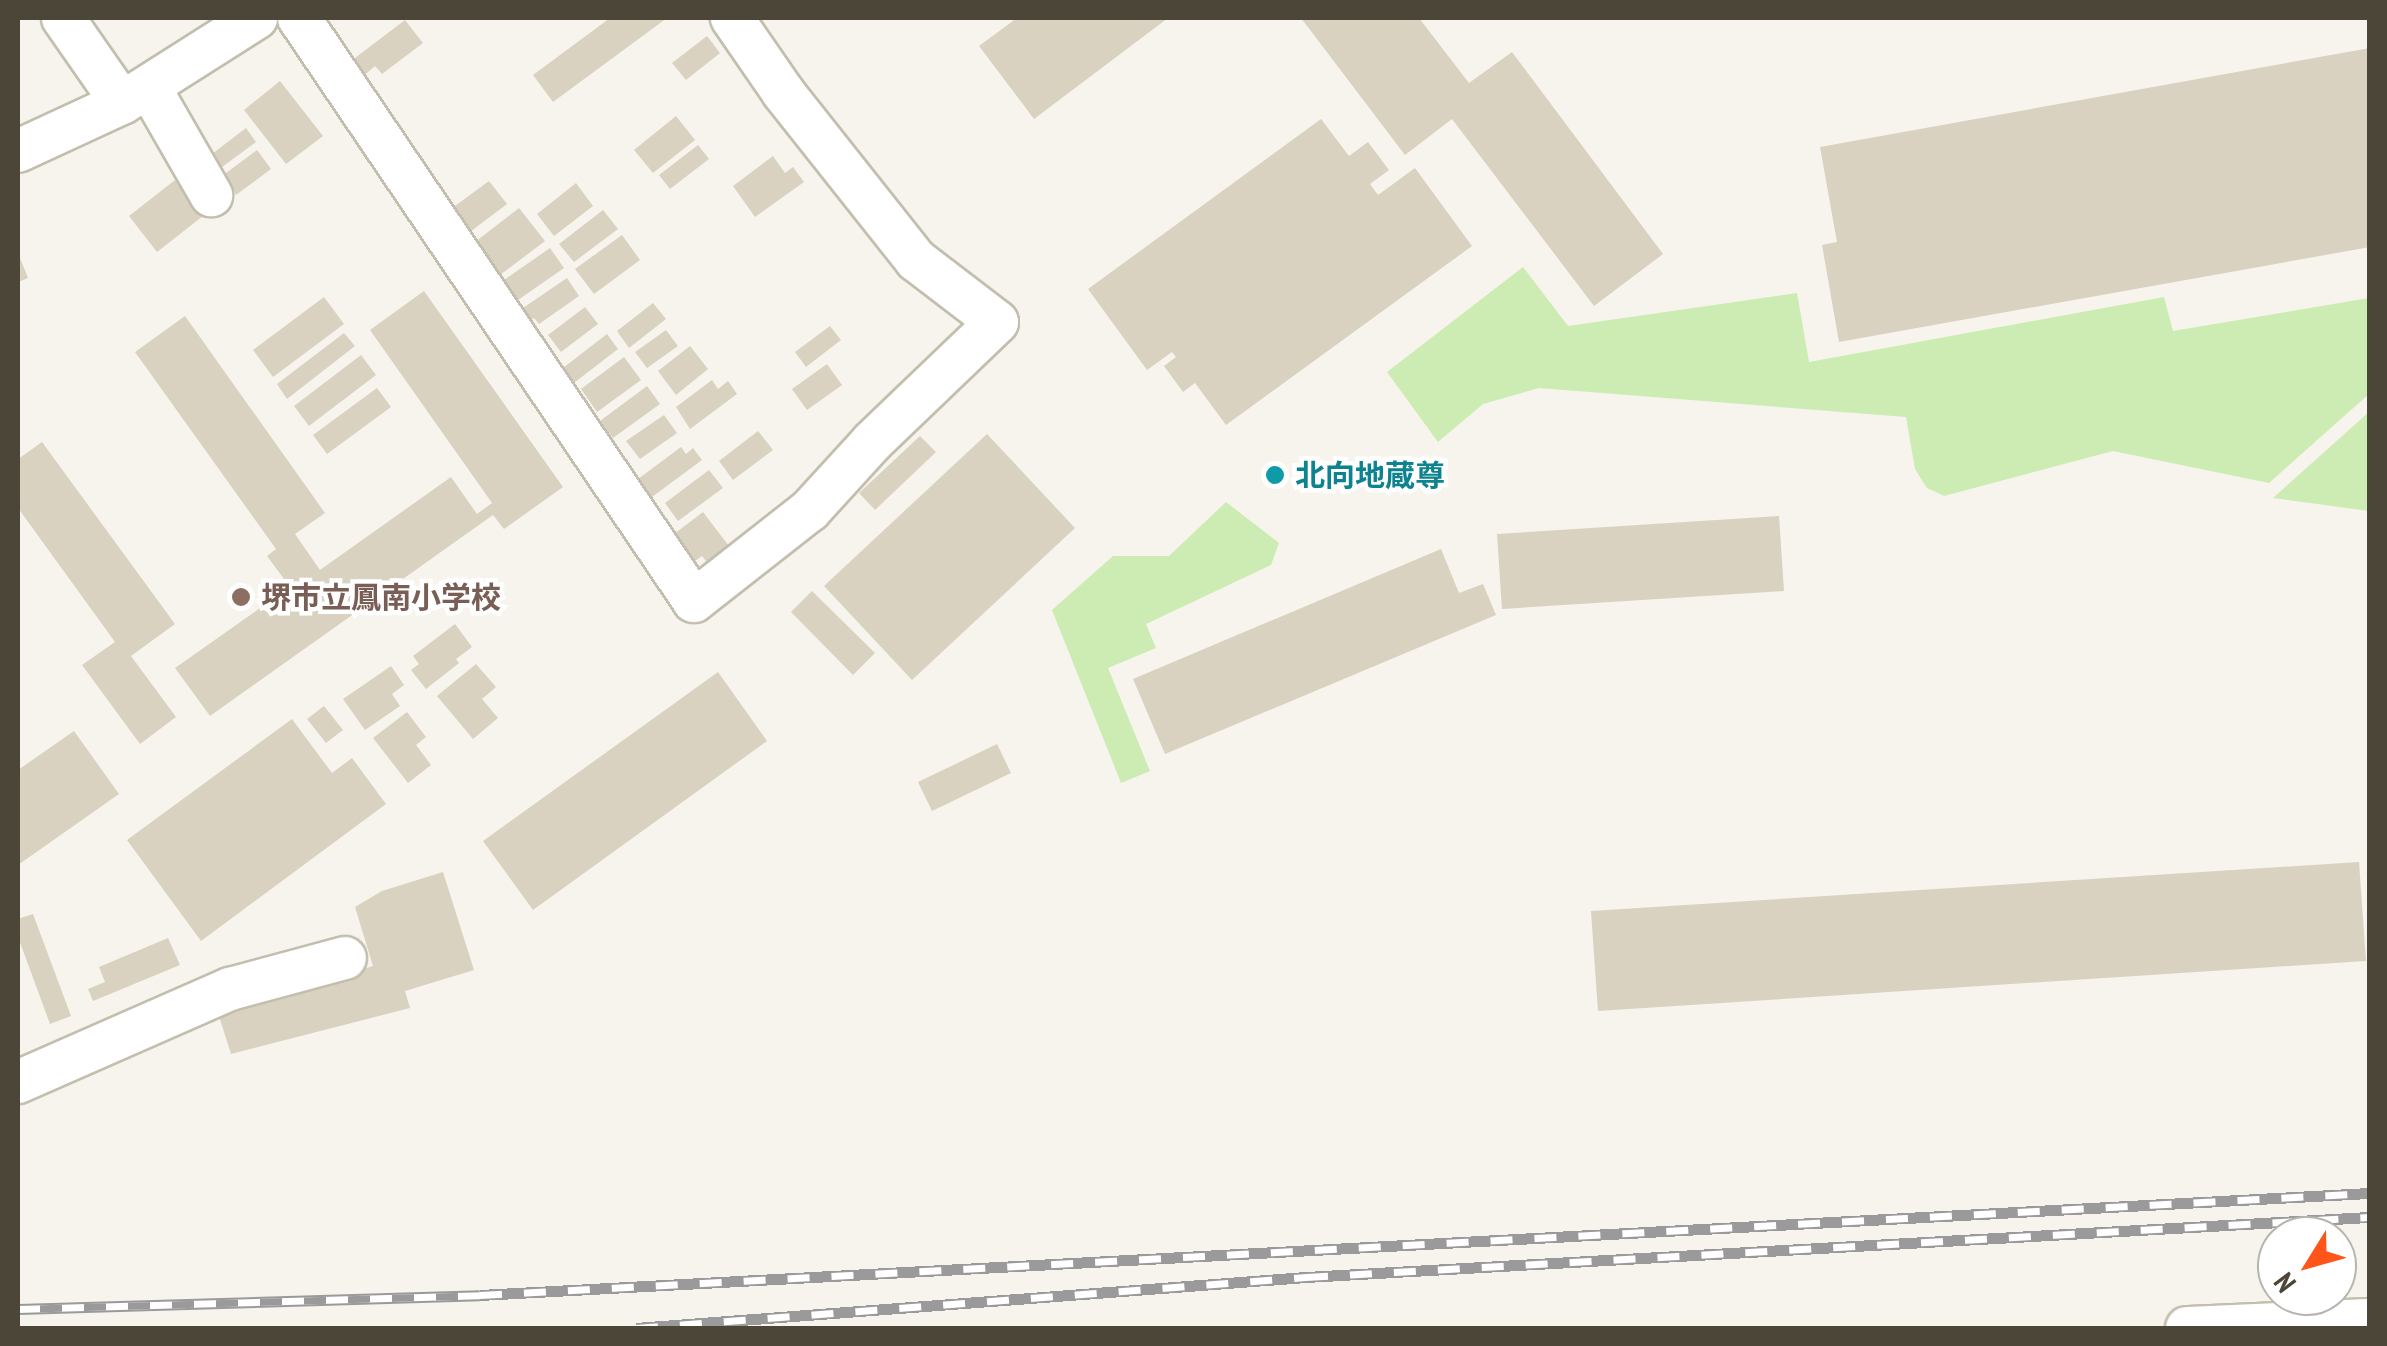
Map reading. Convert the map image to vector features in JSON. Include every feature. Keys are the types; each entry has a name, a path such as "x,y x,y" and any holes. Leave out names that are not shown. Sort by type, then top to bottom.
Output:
{"street":[{"path":"63,18 136,95 211,195"},
{"path":"18,152 136,95 256,18"},
{"path":"299,18 694,601 810,510 872,442 997,322 916,260 783,92 732,18"},
{"path":"18,1082 230,990 345,958"},
{"path":"2187,1328 2370,1320"}],"green space":[{"path":"1523,267 1568,326 1797,293 1809,362 2164,297 2173,331 2369,298 2369,394 2269,483 2113,451 1944,496 1927,488 1915,469 1906,417 1539,388 1483,404 1438,442 1387,372"},
{"path":"2369,412 2369,511 2273,498"},
{"path":"1226,502 1279,543 1271,565 1146,624 1156,648 1108,668 1150,771 1121,783 1052,610 1113,556 1169,556"}],"building":[{"path":"610,18 667,18 553,102 533,75"},
{"path":"1017,18 1168,18 1034,119 979,46"},
{"path":"1301,18 1419,18 1469,83 1512,52 1663,254 1594,306 1452,119 1405,155"},
{"path":"405,20 423,43 382,74 375,66 359,80 347,64"},
{"path":"707,36 720,53 686,80 672,63"},
{"path":"2370,48 2370,247 1839,342 1822,245 1837,242 1820,147"},
{"path":"280,81 323,136 286,164 244,110"},
{"path":"676,116 695,140 653,173 634,150"},
{"path":"1321,119 1349,156 1368,142 1389,170 1370,184 1378,195 1415,168 1472,246 1226,425 1195,383 1183,392 1164,366 1176,357 1172,352 1147,370 1088,289"},
{"path":"246,128 256,142 218,170 208,157"},
{"path":"698,145 709,159 670,189 659,175"},
{"path":"257,150 271,169 236,195 222,176"},
{"path":"773,156 785,173 793,167 804,182 755,217 733,186"},
{"path":"175,180 203,216 157,252 129,216"},
{"path":"489,181 507,204 466,235 448,211"},
{"path":"576,183 593,206 554,236 537,214"},
{"path":"519,208 545,241 500,275 475,242"},
{"path":"603,210 618,229 574,262 559,244"},
{"path":"622,235 640,260 594,294 575,269"},
{"path":"550,248 564,268 518,300 504,280"},
{"path":"18,253 28,278 18,282"},
{"path":"567,278 579,296 539,324 534,318 528,322 520,310"},
{"path":"424,291 563,487 504,529 493,515 210,716 175,668 290,587 267,556 276,549 135,352 185,316 325,513 295,534 320,570 451,477 477,514 492,503 370,330"},
{"path":"324,297 344,324 273,377 253,350"},
{"path":"653,303 666,319 629,348 617,331"},
{"path":"585,307 598,324 561,352 548,335"},
{"path":"830,326 841,340 806,367 795,352"},
{"path":"666,330 678,346 647,368 635,352"},
{"path":"344,333 355,346 287,399 277,384"},
{"path":"607,334 618,349 570,386 559,371"},
{"path":"690,346 708,369 676,395 658,371"},
{"path":"361,355 376,375 309,426 294,406"},
{"path":"624,357 641,380 597,412 581,389"},
{"path":"827,364 842,385 807,410 792,389"},
{"path":"712,380 718,389 728,381 737,394 690,429 676,407"},
{"path":"647,386 660,404 613,438 600,421"},
{"path":"377,388 391,407 327,454 313,435"},
{"path":"664,415 677,433 640,459 626,441"},
{"path":"758,431 773,450 733,480 719,461"},
{"path":"987,434 1075,528 912,680 824,586"},
{"path":"920,436 936,452 875,510 859,493"},
{"path":"42,442 175,624 131,656 176,717 140,744 82,665 115,642 18,508 18,459"},
{"path":"681,447 686,454 693,448 702,460 652,497 638,479"},
{"name":"北向地蔵尊","path":"1269,464 1288,477 1282,487 1262,474"},
{"path":"709,470 723,488 678,521 665,503"},
{"path":"703,512 732,550 710,566 702,556 695,561 674,534"},
{"path":"1779,516 1784,591 1502,609 1497,534"},
{"path":"1441,549 1459,593 1483,584 1496,615 1165,754 1133,679"},
{"path":"812,591 875,653 853,675 791,612"},
{"path":"455,624 472,647 456,659 459,663 426,689 411,670 419,664 413,656"},
{"path":"476,664 496,687 482,699 498,718 473,739 437,696"},
{"path":"391,666 404,685 392,694 400,706 365,730 343,699"},
{"path":"718,672 767,741 533,910 483,841"},
{"path":"324,706 343,730 326,743 307,719"},
{"path":"407,712 426,737 416,745 431,765 408,783 373,738"},
{"path":"292,719 332,773 352,758 386,804 201,941 127,840"},
{"path":"74,731 119,794 18,865 18,770"},
{"path":"997,744 1011,773 932,811 918,782"},
{"path":"2359,862 2366,961 1598,1011 1591,911"},
{"path":"443,872 474,970 405,991 410,1008 231,1054 218,1013 373,966 355,907 382,891"},
{"path":"33,914 71,1016 50,1024 18,937 18,919"},
{"path":"168,938 180,965 93,1001 88,989 105,982 99,967"}],"railway":[{"path":"18,1309 480,1295 2370,1193"},
{"path":"636,1328 1306,1277 2370,1217"}],"place":[{"name":"北向地蔵尊","path":"1275,475"},
{"name":"堺市立鳳南小学校","path":"241,597"}]}
